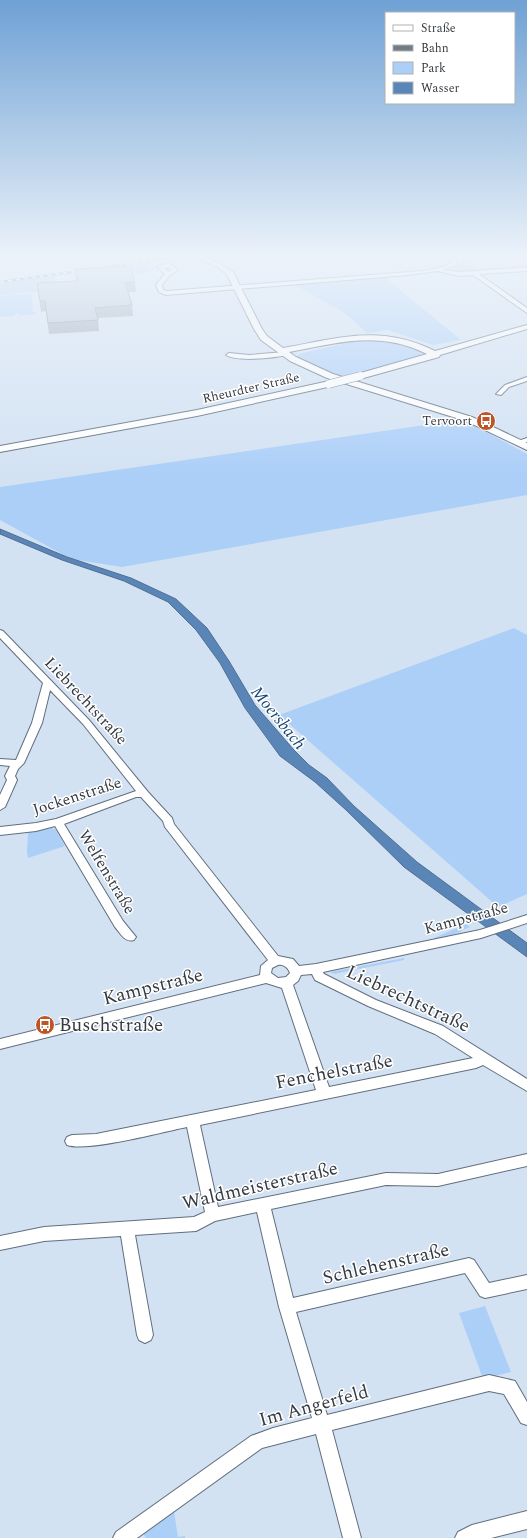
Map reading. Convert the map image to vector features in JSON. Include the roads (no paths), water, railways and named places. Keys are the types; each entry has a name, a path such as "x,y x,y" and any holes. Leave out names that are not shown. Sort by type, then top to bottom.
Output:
{"main road":[{"path":"259,330 264,338 283,353 304,365 330,376 457,414 525,444"},
{"name":"Rheurdter Straße","path":"0,449 197,413 329,384 436,355 518,330"},
{"path":"283,353 363,337 386,337 418,346 436,355"}],"street":[{"path":"229,355 255,357 283,353"},
{"path":"498,394 507,386 527,379"},
{"name":"Liebrechtstraße","path":"0,633 86,722 142,794 168,820 169,826 275,961"},
{"path":"0,807 12,780 10,776 14,767 19,763 37,723 47,683"},
{"path":"0,762 19,763"},
{"name":"Jockenstraße","path":"0,831 36,827 58,822 142,794"},
{"name":"Welfenstraße","path":"58,822 120,924 130,937"},
{"name":"Kampstraße","path":"296,971 316,969 481,934 525,919"},
{"path":"280,960 290,963 296,971 294,977 286,983 276,983 268,978 265,970 270,963 280,960"},
{"name":"Liebrechtstraße","path":"316,969 319,977 372,1003 439,1030 527,1086"},
{"name":"Kampstraße","path":"0,1044 268,978"},
{"path":"286,983 324,1093"},
{"name":"Fenchelstraße","path":"72,1141 96,1140 476,1063 483,1057"},
{"path":"192,1121 213,1215"},
{"name":"Waldmeisterstraße","path":"0,1244 44,1234 196,1224 213,1215 386,1179 438,1180 527,1160"},
{"path":"262,1204 287,1307 322,1425 352,1538"},
{"path":"128,1228 128,1239 145,1335"},
{"name":"Schlehenstraße","path":"287,1307 469,1265 485,1291 527,1282"},
{"name":"Im Angerfeld","path":"122,1538 258,1442 273,1436 489,1384 509,1387 527,1417"},
{"path":"464,1538 472,1534 527,1520"}],"water":[{"name":"Moersbach","path":"0,529 67,557 131,578 176,599 207,628 229,661 255,705 294,750 309,765 327,778 354,806 417,862 527,943 527,957 404,867 315,782 280,756 245,708 220,663 196,630 168,602 124,581 62,560 0,534"}],"place":[{"name":"Tervoort","path":"486,421"},
{"name":"Buschstraße","path":"45,1025"}]}
